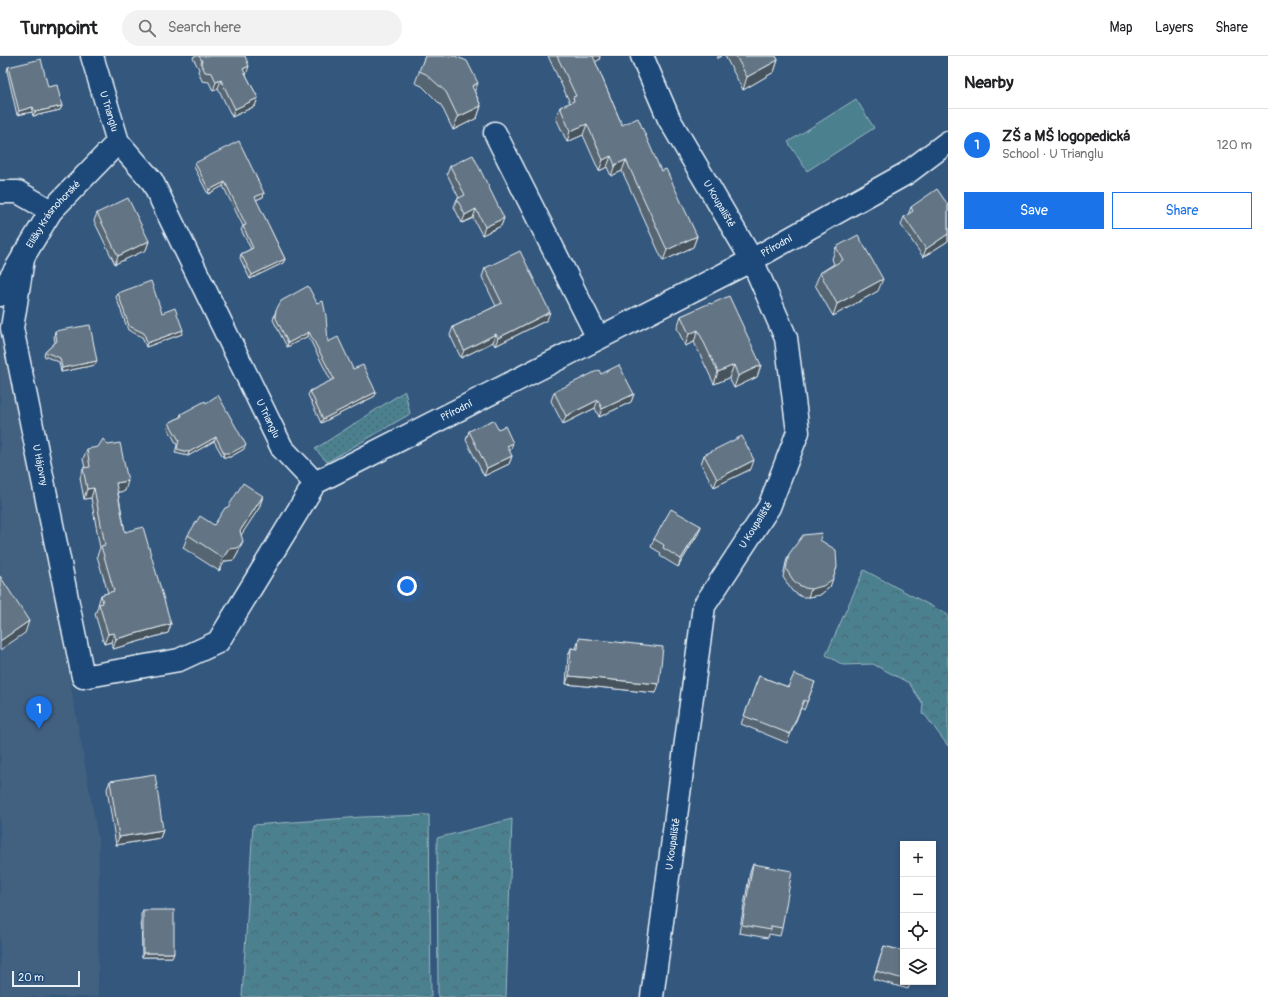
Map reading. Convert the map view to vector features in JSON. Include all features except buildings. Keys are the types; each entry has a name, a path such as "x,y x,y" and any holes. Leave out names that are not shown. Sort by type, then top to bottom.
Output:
{"street":[{"name":"U Trianglu","path":"92,56 118,142 152,181 282,448 314,483"},
{"name":"U Koupaliště","path":"642,56 669,119 752,260 786,338 798,432 769,507 704,606 652,997"},
{"path":"495,132 598,338"},
{"name":"Elišky Krásnohorské","path":"0,295 24,253 51,211 118,142"},
{"name":"Přírodní","path":"314,483 752,260 907,173 948,142"},
{"path":"0,192 18,192 51,211"},
{"name":"U Hájovny","path":"24,253 12,328 84,677 179,660 218,642 314,483"}],"shaded area":[{"path":"1,337 58,614 99,843 98,997 0,997"}],"green space":[{"path":"856,99 874,128 807,171 788,142"},
{"path":"405,391 410,414 327,462 315,449"},
{"path":"864,570 948,615 948,746 925,715 922,714 923,704 909,683 873,664 843,665 826,655"},
{"path":"429,815 431,997 242,997 253,825 362,817"},
{"path":"512,819 506,997 438,997 437,838"}],"place":[{"name":"ZŠ a MŠ logopedická","path":"39,729"}]}
